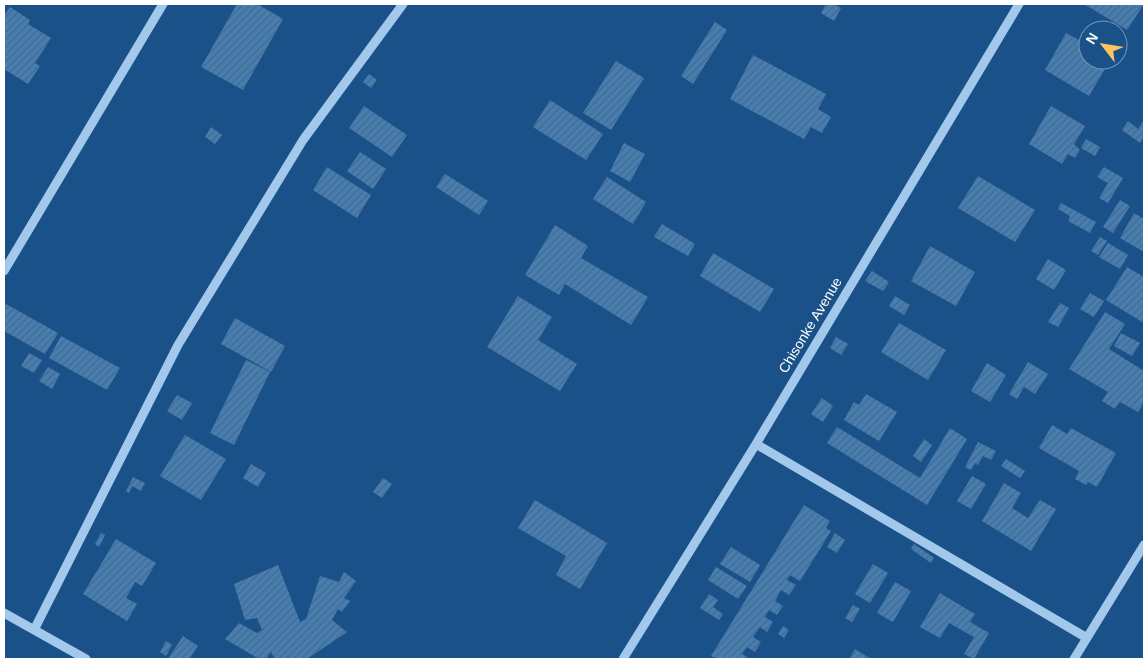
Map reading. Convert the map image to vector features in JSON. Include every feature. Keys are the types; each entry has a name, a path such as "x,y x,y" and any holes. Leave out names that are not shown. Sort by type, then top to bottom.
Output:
{"street":[{"path":"4,271 164,4"},
{"path":"34,630 183,337 303,140 404,4"},
{"name":"Chisonke Avenue","path":"623,659 756,444 1019,4"},
{"path":"756,444 1087,638"},
{"path":"1074,659 1144,545"},
{"path":"4,613 86,659"}],"building":[{"path":"237,4 257,4 283,19 243,90 201,67"},
{"path":"826,4 833,4 841,8 834,21 821,13"},
{"path":"1084,4 1144,4 1128,28 1128,20 1110,20"},
{"path":"10,7 30,20 28,24 51,38 35,63 40,66 28,84 4,69 4,16"},
{"path":"715,22 727,30 693,84 681,76"},
{"path":"1066,33 1078,40 1078,70 1104,70 1089,96 1045,70"},
{"path":"753,55 826,94 818,109 831,117 822,133 811,127 804,139 730,99"},
{"path":"616,61 644,78 611,130 583,113"},
{"path":"369,74 377,80 371,88 363,82"},
{"path":"550,100 603,134 586,160 533,127"},
{"path":"364,106 407,135 392,157 349,128"},
{"path":"1051,106 1085,126 1074,144 1080,150 1075,158 1068,154 1062,164 1029,144"},
{"path":"1144,120 1144,137 1140,143 1122,130 1128,121 1138,129"},
{"path":"211,127 222,135 215,144 205,137"},
{"path":"1086,139 1100,147 1095,156 1081,148"},
{"path":"624,143 645,154 630,182 610,171"},
{"path":"360,152 386,169 373,189 347,171"},
{"path":"327,167 371,195 357,218 313,190"},
{"path":"1104,167 1123,178 1108,203 1099,198 1108,183 1097,177"},
{"path":"445,174 488,201 479,215 436,187"},
{"path":"978,176 1035,210 1015,242 958,208"},
{"path":"607,177 646,202 633,224 593,199"},
{"path":"1120,200 1130,206 1113,233 1103,227"},
{"path":"1061,203 1096,222 1090,233 1068,221 1070,216 1058,209"},
{"path":"1134,213 1144,219 1144,252 1120,238"},
{"path":"662,224 695,244 688,256 654,237"},
{"path":"555,225 588,246 581,258 648,297 631,325 565,284 559,295 525,275"},
{"path":"1100,237 1107,241 1098,255 1091,251"},
{"path":"1108,243 1128,255 1120,269 1099,257"},
{"path":"930,246 975,272 956,306 911,281"},
{"path":"713,253 774,289 760,312 700,276"},
{"path":"1048,259 1066,270 1054,290 1036,279"},
{"path":"1127,267 1144,277 1144,323 1106,300"},
{"path":"872,271 889,282 883,291 865,281"},
{"path":"1090,293 1104,301 1094,317 1080,309"},
{"path":"518,296 552,317 538,340 577,364 560,391 487,347"},
{"path":"895,296 910,305 904,315 889,306"},
{"path":"1060,303 1069,308 1058,327 1048,322"},
{"path":"6,304 58,333 45,354 4,331 4,309"},
{"path":"1105,312 1125,324 1109,349 1144,371 1144,402 1138,412 1120,402 1115,409 1102,401 1108,392 1069,369"},
{"path":"235,318 285,346 271,372 221,344"},
{"path":"899,323 946,350 928,380 881,352"},
{"path":"1121,333 1140,343 1132,356 1114,346"},
{"path":"61,336 120,368 107,390 49,358"},
{"path":"836,337 848,344 841,355 830,348"},
{"path":"29,353 42,360 34,373 21,366"},
{"path":"246,360 270,372 234,445 210,433"},
{"path":"1028,362 1048,374 1035,394 1024,387 1017,399 1009,394"},
{"path":"987,363 1006,375 990,402 971,391"},
{"path":"48,367 60,374 52,389 39,381"},
{"path":"866,394 897,412 879,441 844,420 854,402 859,405"},
{"path":"177,395 192,403 182,420 167,411"},
{"path":"822,398 833,406 823,422 811,414"},
{"path":"1052,425 1067,434 1071,428 1116,453 1097,487 1088,482 1086,485 1075,479 1079,471 1039,448"},
{"path":"837,427 920,478 950,428 967,439 927,505 827,443"},
{"path":"185,435 226,459 201,500 160,476"},
{"path":"924,439 932,445 921,462 913,456"},
{"path":"978,442 996,451 991,460 983,456 978,465 975,463 971,470 965,467"},
{"path":"1006,459 1025,471 1020,478 1001,466"},
{"path":"251,464 266,473 258,487 243,478"},
{"path":"972,476 986,484 971,509 957,501"},
{"path":"133,477 145,483 141,491 132,486 129,493 126,491"},
{"path":"383,478 392,484 382,498 373,492"},
{"path":"1004,483 1021,493 1012,508 1028,518 1040,500 1056,509 1031,551 982,521"},
{"path":"535,500 607,543 580,589 556,575 566,556 518,528"},
{"path":"804,505 830,521 826,528 831,531 800,581 790,575 787,580 796,585 789,595 781,590 775,601 783,606 777,615 769,610 765,617 773,622 767,632 760,627 753,637 761,642 755,652 747,647 742,654 750,659 717,659 711,656"},
{"path":"101,533 105,535 99,547 95,544"},
{"path":"835,533 845,540 837,553 827,547"},
{"path":"116,539 156,563 142,586 135,582 126,598 137,604 127,621 83,594"},
{"path":"914,544 934,558 931,563 911,549"},
{"path":"731,547 760,565 750,582 720,564"},
{"path":"873,564 888,573 870,603 855,594"},
{"path":"278,565 300,622 306,619 320,576 339,582 344,572 356,581 344,598 350,601 342,612 338,609 332,620 347,632 307,659 275,659 271,652 266,659 259,659 225,639 239,623 257,633 262,630 257,618 245,620 234,584"},
{"path":"716,567 747,586 738,599 708,580"},
{"path":"895,582 911,591 893,622 877,613"},
{"path":"940,593 975,614 970,622 989,633 974,659 964,654 974,637 949,623 940,638 920,627"},
{"path":"709,594 718,600 713,607 723,614 719,620 700,608"},
{"path":"853,605 860,609 852,622 845,618"},
{"path":"783,626 789,630 784,638 778,634"},
{"path":"183,636 198,646 189,659 168,659"},
{"path":"166,641 172,645 166,656 160,652"},
{"path":"855,649 871,659 849,659"}]}
